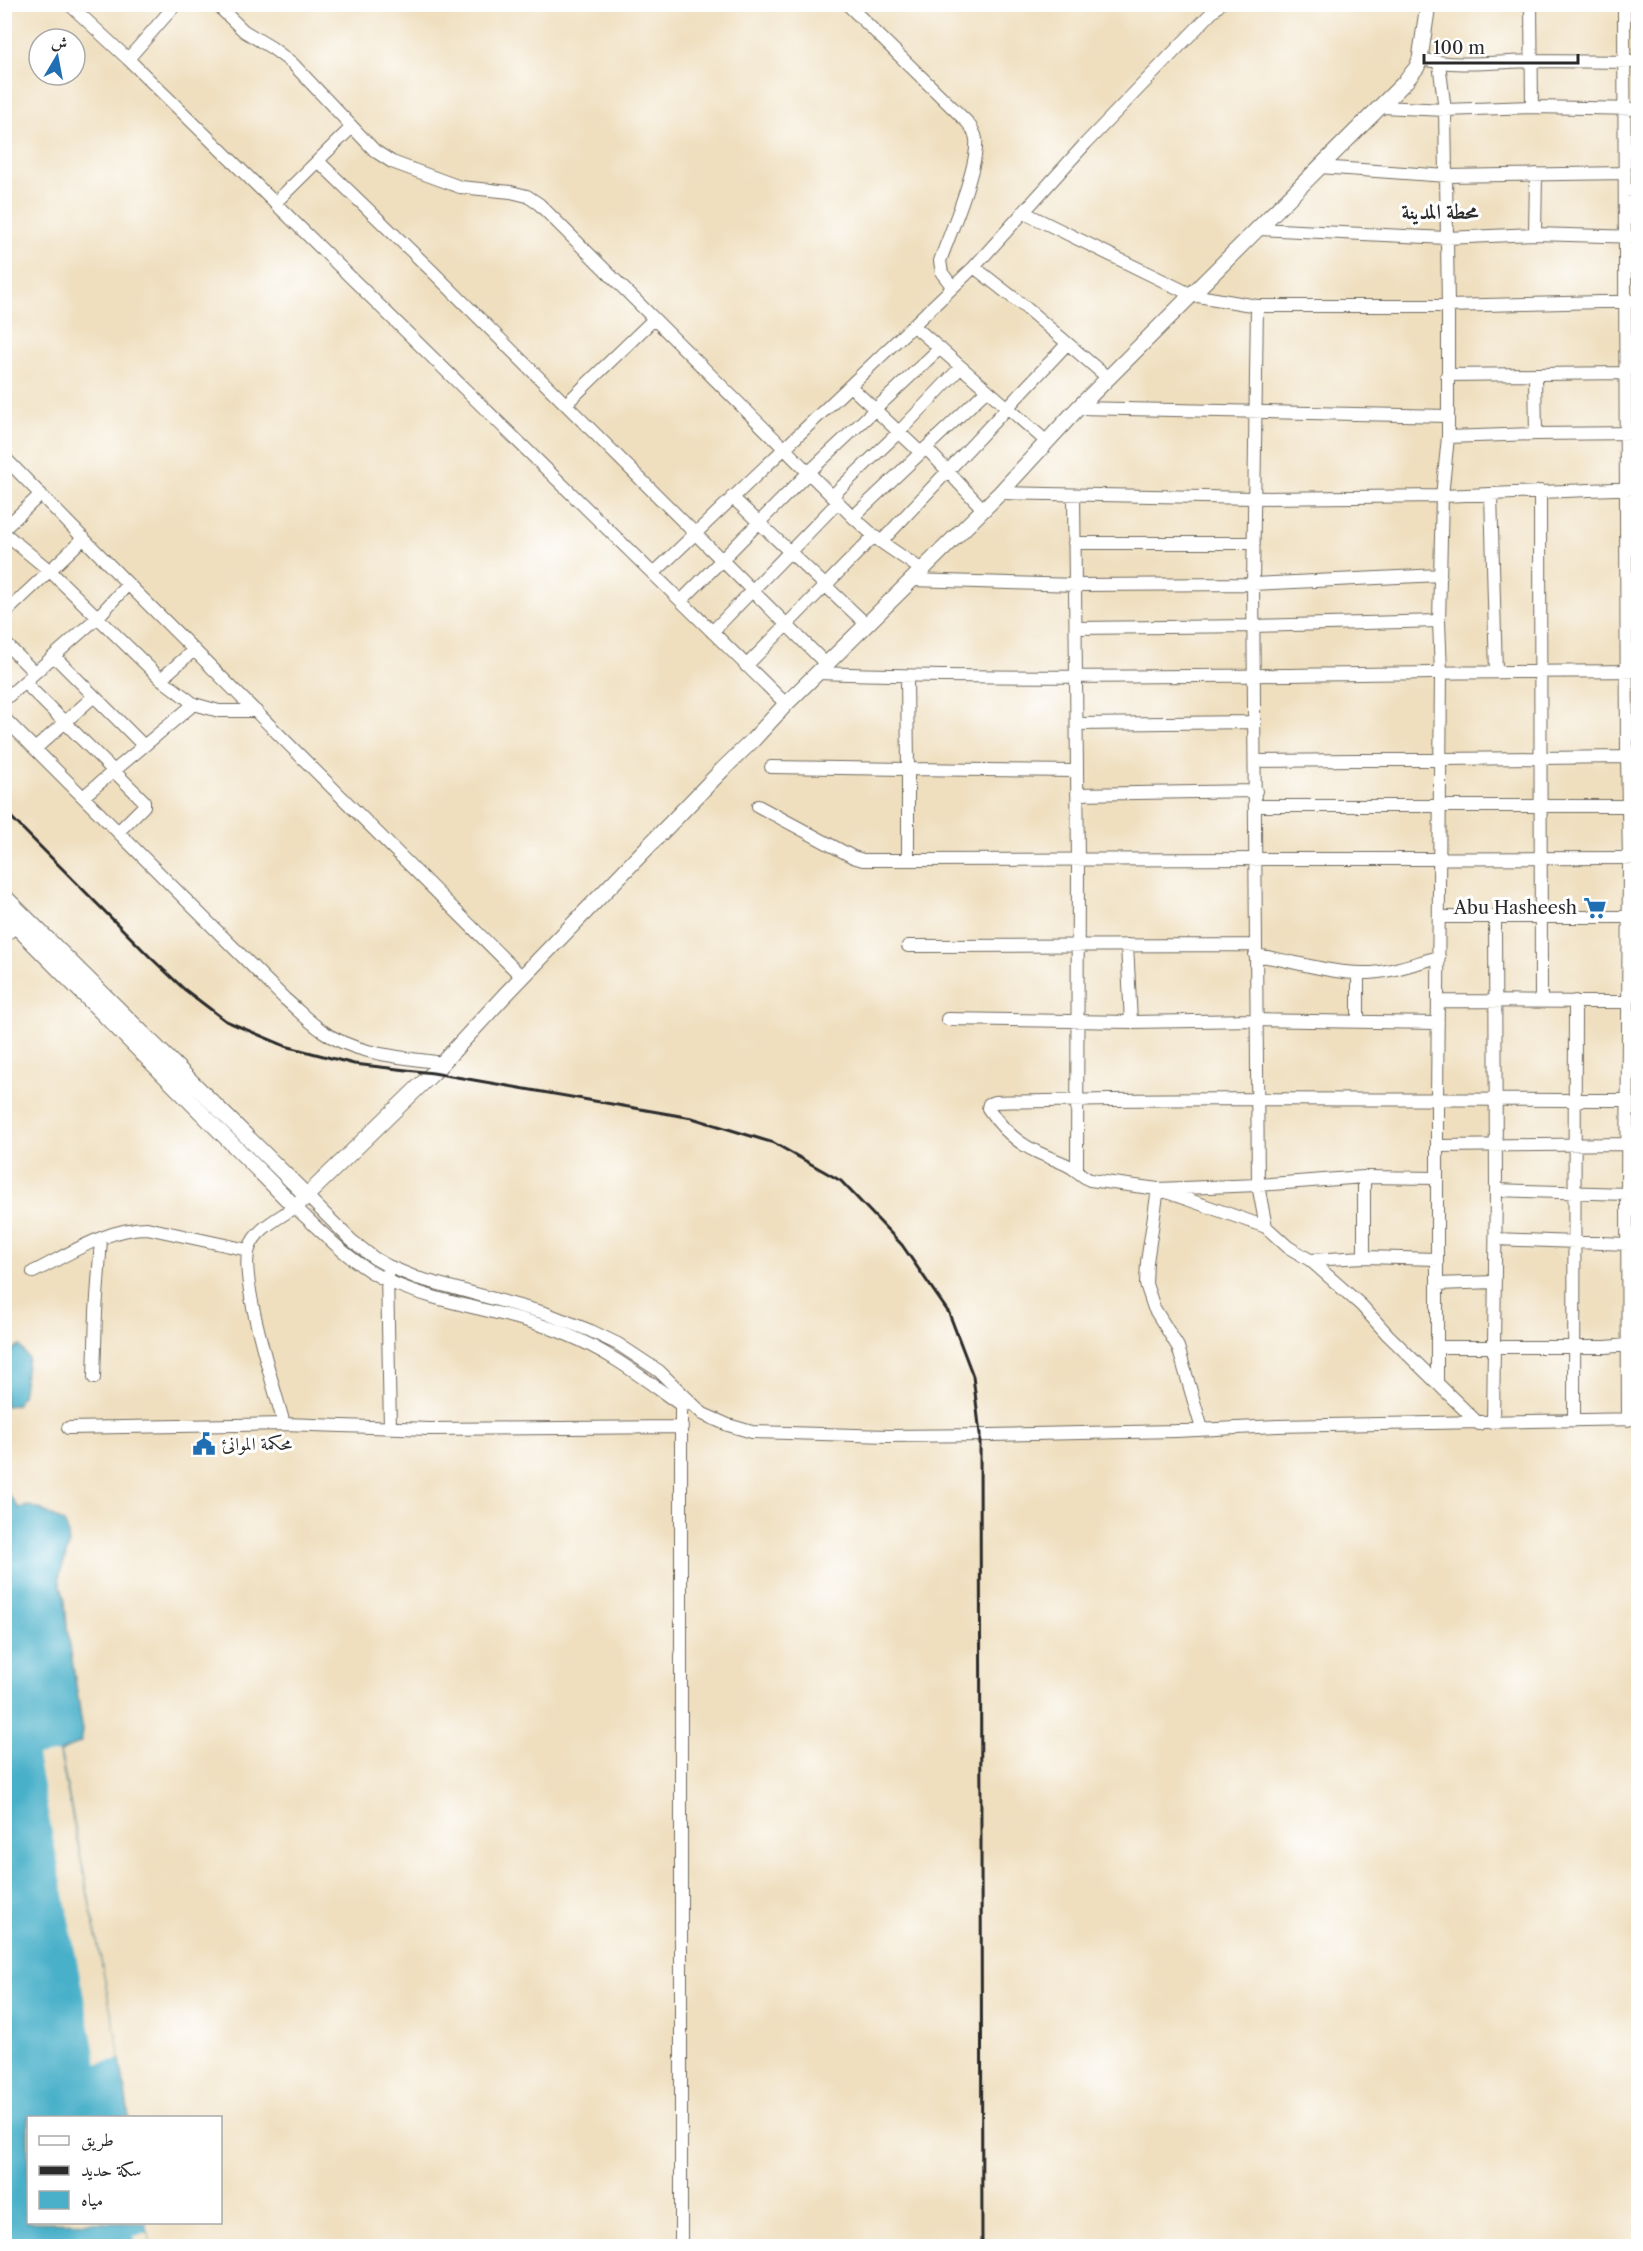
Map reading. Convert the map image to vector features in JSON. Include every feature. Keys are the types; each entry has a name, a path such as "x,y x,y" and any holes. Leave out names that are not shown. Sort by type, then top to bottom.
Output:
{"main road":[{"path":"4,896 21,922 301,1201 442,1063 786,704 1000,493 1078,408 1319,166 1382,107 1412,75 1420,58 1428,4"},
{"path":"4,914 21,922"}],"street":[{"path":"69,4 542,463 786,704"},
{"path":"128,59 176,4"},
{"path":"216,4 244,31 292,63 375,151 399,166 460,187 511,192 533,200 784,447 808,474 917,575 1076,585 1253,584 1440,574"},
{"path":"847,4 968,122 974,134 976,149 970,173 940,261 942,273 952,286"},
{"path":"653,574 974,267 1086,143 1220,4"},
{"path":"1531,4 1532,107"},
{"path":"301,1201 339,1247 386,1280 416,1292 566,1334 609,1354 703,1414 752,1432 888,1436 1633,1420 1633,1274 1627,1244 1633,1208 1627,1194 1631,1138 1628,1100 1633,1065 1628,1002 1634,967 1629,917 1634,903 1634,859 1629,806 1633,786 1627,757 1633,671 1632,433 1626,373 1632,355 1625,302 1632,236 1625,191 1624,4"},
{"path":"1420,58 1439,63 1465,64 1532,61 1638,62"},
{"path":"1437,1381 1441,673 1439,621 1442,495 1448,437 1447,176 1445,110 1439,63"},
{"path":"1382,107 1445,110 1532,107 1638,109"},
{"path":"275,203 352,127"},
{"path":"318,161 696,532 787,625 821,669 907,676 1077,677 1633,671"},
{"path":"1319,166 1447,176 1625,173"},
{"path":"1535,234 1536,174"},
{"path":"1625,191 1638,190"},
{"path":"1023,212 1191,295 1257,306 1448,306 1638,301"},
{"path":"1258,229 1448,238 1535,234 1632,236"},
{"path":"974,267 1108,378"},
{"path":"1257,306 1253,584 1256,761 1255,950 1258,1185 1266,1227"},
{"path":"566,404 654,319"},
{"path":"914,326 1047,442"},
{"path":"746,666 826,585 878,539 947,472 1067,344"},
{"path":"681,601 874,409 940,348"},
{"path":"712,632 961,367"},
{"path":"1447,375 1626,373"},
{"path":"1535,375 1536,434"},
{"path":"849,386 947,472 983,509"},
{"path":"853,517 987,390"},
{"path":"1078,408 1448,416"},
{"path":"1448,437 1632,433"},
{"path":"4,457 522,977"},
{"path":"1000,493 1255,498 1491,494 1632,488"},
{"path":"1540,491 1541,1001"},
{"path":"40,494 4,531 50,571 161,679 194,704 219,711 256,711"},
{"path":"1491,494 1496,672"},
{"path":"1074,495 1079,945 1077,1171"},
{"path":"732,497 867,625"},
{"path":"4,614 84,538"},
{"path":"1074,543 1254,543"},
{"path":"4,700 98,617 128,584"},
{"path":"1077,628 1439,621"},
{"path":"4,642 34,672"},
{"path":"161,679 194,650"},
{"path":"54,656 144,746"},
{"path":"907,676 908,861"},
{"path":"24,682 144,801 144,806 119,831"},
{"path":"35,749 94,696"},
{"path":"84,796 194,704"},
{"path":"4,718 285,999 320,1030 342,1042 371,1052 442,1063"},
{"path":"1077,724 1255,722"},
{"path":"1256,761 1627,757"},
{"path":"771,767 1077,771"},
{"path":"1077,794 1256,791"},
{"path":"758,806 853,857 863,860 1634,859"},
{"path":"1256,806 1629,806"},
{"path":"1439,917 1629,917"},
{"path":"1493,1423 1496,1282 1495,917"},
{"path":"4,936 21,922"},
{"path":"1127,945 1131,1022"},
{"path":"908,946 1127,945 1255,950 1358,973 1383,972 1439,957"},
{"path":"1358,973 1358,1021"},
{"path":"1438,1001 1628,1002"},
{"path":"1574,1422 1575,1001"},
{"path":"946,1019 1438,1023"},
{"path":"1437,1178 1364,1177 1258,1185 1158,1189 1090,1180 1022,1143 1005,1129 988,1106 994,1102 1078,1100 1628,1100"},
{"path":"1437,1146 1573,1145 1631,1138"},
{"path":"1364,1177 1364,1257"},
{"path":"1158,1189 1266,1227 1288,1247 1310,1260 1361,1305 1388,1335 1479,1424"},
{"path":"1158,1189 1146,1284 1154,1308 1178,1347 1202,1429"},
{"path":"1496,1190 1627,1194"},
{"path":"284,1424 258,1327 249,1277 248,1250 258,1232 301,1201"},
{"path":"301,1201 387,1266 417,1278 544,1313 618,1344 659,1371 686,1404 682,1426 681,2247"},
{"path":"33,1272 101,1239 133,1228 147,1228 248,1250"},
{"path":"94,1378 101,1239"},
{"path":"1496,1239 1627,1244"},
{"path":"1310,1260 1364,1257 1437,1259"},
{"path":"387,1266 390,1428"},
{"path":"1437,1284 1496,1282"},
{"path":"1437,1347 1634,1345"},
{"path":"68,1428 284,1424 390,1428 682,1426"}],"water":[{"path":"20,1346 28,1358 22,1396 16,1405 5,1406 7,1373 5,1353"},
{"path":"4,1489 19,1508 29,1506 42,1510 64,1523 67,1529 69,1545 59,1578 65,1601 83,1731 81,1742 60,1752 120,2059 129,2116 27,2116 27,2224 146,2224 151,2246 5,2246"}],"pier":[{"path":"59,1752 120,2059 97,2064 37,1756"},
{"path":"148,2233 151,2246 136,2246 134,2236"}],"railway":[{"path":"4,810 150,957 184,989 226,1021 285,1046 354,1064 433,1073 692,1118 774,1143 841,1181 902,1245 949,1313 973,1376 980,1434 982,2246"}],"place":[{"name":"Abu Hasheesh","path":"1595,908"},
{"name":"محكمة الموانئ","path":"204,1444"}],"district":[{"name":"محطة المدينة","path":"1440,212"}]}
